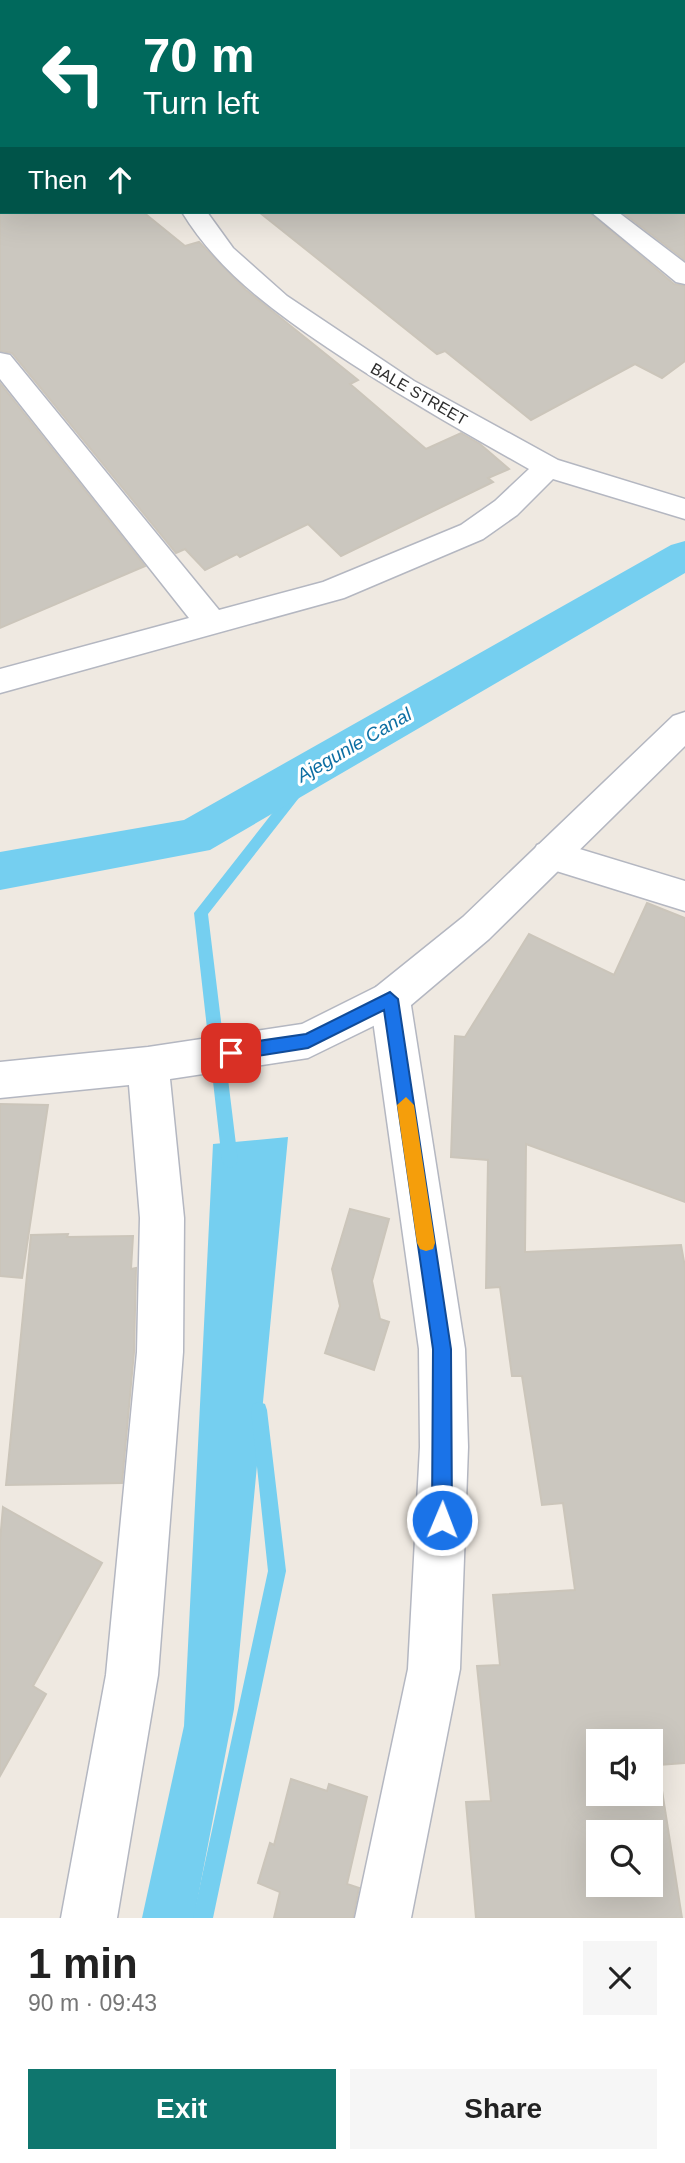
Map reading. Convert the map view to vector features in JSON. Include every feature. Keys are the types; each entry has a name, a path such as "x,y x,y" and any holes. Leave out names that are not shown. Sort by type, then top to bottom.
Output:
{"street":[{"name":"BALE STREET","path":"195,214 224,253 278,302 404,387 548,467 589,482 685,509"},
{"path":"606,214 685,276"},
{"path":"0,361 212,624"},
{"path":"0,681 333,590 472,532 506,508 548,467"},
{"path":"0,1080 148,1065 308,1041 390,999 476,928 685,725"},
{"path":"550,855 685,896"},
{"path":"383,1918 434,1669 444,1447 442,1349 390,999"},
{"path":"89,1918 132,1675 160,1352 162,1218 148,1065"}],"water":[{"path":"288,1137 234,1709 194,1918 142,1918 184,1726 213,1144"}],"building":[{"path":"0,214 145,214 185,246 199,242 246,290 358,380 350,384 426,449 461,433 480,444 509,469 488,478 493,482 341,556 308,524 240,557 237,554 205,570 185,549 176,553 12,353 0,351"},
{"path":"262,214 591,214 674,284 685,286 685,361 662,378 635,364 531,420 445,351 437,354"},
{"path":"625,214 685,214 685,260"},
{"path":"0,383 145,566 0,628"},
{"path":"647,903 685,918 685,1202 526,1144 525,1252 681,1245 685,1267 685,1763 663,1765 663,1729 586,1729 586,1806 663,1806 663,1797 682,1918 476,1918 466,1802 491,1801 477,1666 500,1665 493,1595 575,1590 563,1503 542,1505 522,1376 512,1376 500,1287 486,1288 488,1160 451,1157 455,1036 465,1037 529,934 614,975"},
{"path":"0,1104 48,1105 22,1278 0,1276"},
{"path":"350,1209 389,1219 372,1281 380,1319 389,1322 374,1370 325,1353 340,1306 332,1269"},
{"path":"68,1234 67,1237 133,1236 131,1269 136,1268 134,1352 122,1483 6,1485 31,1235"},
{"path":"3,1507 102,1563 33,1686 46,1694 0,1776 0,1541"},
{"path":"291,1779 327,1791 329,1784 367,1797 347,1884 359,1888 353,1918 274,1918 280,1892 258,1883 270,1843 274,1845"}],"waterway":[{"name":"Ajegunle Canal","path":"0,871 194,837 685,555"},
{"path":"230,1161 201,913 315,768"},
{"path":"203,1918 277,1571 259,1410"}],"slow traffic":[{"path":"406,1105 426,1243"}],"route":[{"path":"231,1053 308,1041 390,999 442,1349 442,1520"}]}
